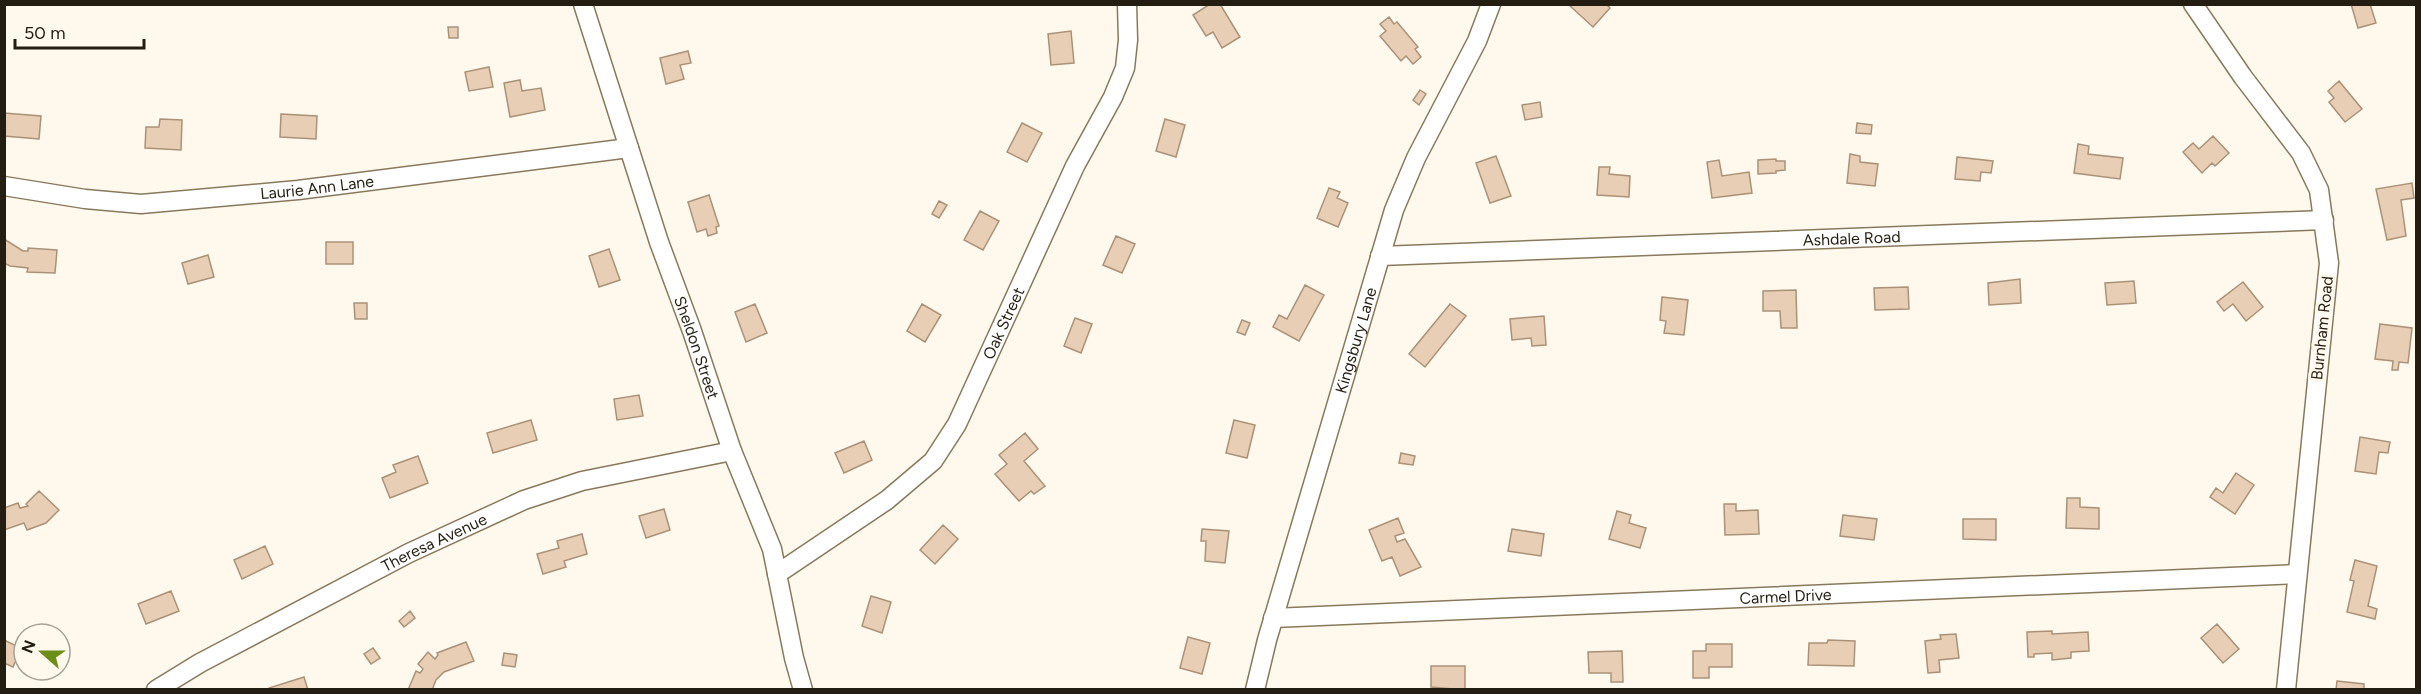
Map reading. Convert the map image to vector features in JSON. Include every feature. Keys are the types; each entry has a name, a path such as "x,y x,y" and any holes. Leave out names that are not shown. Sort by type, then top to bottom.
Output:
{"street":[{"name":"Sheldon Street","path":"583,4 659,242 692,331 732,451 772,549 794,658 803,690"},
{"name":"Oak Street","path":"777,574 887,500 933,461 957,424 1075,166 1113,97 1125,68 1128,40 1127,4"},
{"name":"Kingsbury Lane","path":"1255,690 1273,618 1394,210 1416,158 1477,41 1491,4"},
{"name":"Burnham Road","path":"2193,4 2243,77 2301,153 2319,190 2324,220 2329,262 2286,690"},
{"name":"Laurie Ann Lane","path":"4,186 85,199 141,204 298,190 629,148"},
{"name":"Ashdale Road","path":"1380,256 2324,220"},
{"name":"Theresa Avenue","path":"156,690 200,663 409,553 524,500 582,481 732,451"},
{"name":"Carmel Drive","path":"1273,618 2298,574"}],"building":[{"path":"1210,4 1220,4 1240,37 1222,48 1213,32 1206,36 1193,15"},
{"path":"1606,4 1610,8 1593,27 1569,5"},
{"path":"2351,4 2370,4 2376,23 2358,28"},
{"path":"1389,17 1394,24 1397,22 1418,47 1415,49 1421,57 1413,64 1406,56 1401,61 1380,36 1386,31 1380,24"},
{"path":"448,27 458,27 458,38 449,38"},
{"path":"1071,31 1074,63 1051,65 1048,34"},
{"path":"688,51 691,63 680,65 684,79 666,84 660,58"},
{"path":"489,67 493,87 469,91 465,72"},
{"path":"520,80 522,91 541,88 545,110 510,117 504,83"},
{"path":"2339,81 2362,109 2345,122 2329,102 2334,98 2328,91"},
{"path":"1420,90 1426,94 1419,105 1413,100"},
{"path":"1540,102 1542,117 1525,120 1522,105"},
{"path":"4,113 41,116 39,139 4,136"},
{"path":"281,114 317,116 316,139 280,137"},
{"path":"160,119 182,120 181,150 145,148 146,127 159,127"},
{"path":"1165,119 1185,125 1176,157 1156,151"},
{"path":"1022,123 1042,133 1027,162 1007,152"},
{"path":"1857,123 1872,125 1871,134 1856,133"},
{"path":"2213,136 2229,153 2215,166 2212,163 2202,173 2183,152 2193,143 2199,149"},
{"path":"2078,144 2089,146 2088,154 2123,158 2120,179 2074,173"},
{"path":"1850,154 1860,156 1860,162 1878,164 1875,186 1847,183"},
{"path":"1496,156 1511,196 1490,203 1476,163"},
{"path":"1957,157 1993,161 1991,173 1981,172 1980,181 1955,179"},
{"path":"1776,159 1776,161 1785,161 1785,170 1758,174 1758,160"},
{"path":"1719,160 1722,176 1749,172 1752,193 1712,198 1707,162"},
{"path":"1599,167 1610,167 1609,174 1630,176 1629,197 1597,195"},
{"path":"2412,183 2414,198 2401,200 2406,236 2387,240 2376,189"},
{"path":"1329,188 1340,192 1337,198 1348,203 1338,227 1317,218"},
{"path":"709,195 719,226 716,227 717,233 708,236 706,229 697,232 688,202"},
{"path":"939,201 947,205 939,218 932,214"},
{"path":"980,211 999,221 983,250 964,240"},
{"path":"1116,236 1135,244 1122,273 1103,265"},
{"path":"4,239 23,251 28,251 28,248 57,250 55,273 27,272 28,268 4,263"},
{"path":"326,242 353,242 353,264 326,264"},
{"path":"609,249 620,280 599,287 589,256"},
{"path":"208,255 214,277 188,284 182,263"},
{"path":"2020,279 2021,303 1989,305 1988,283"},
{"path":"2134,281 2136,303 2107,305 2105,283"},
{"path":"2243,282 2263,307 2246,321 2233,304 2224,311 2217,302"},
{"path":"1305,285 1324,295 1299,341 1273,327 1279,315 1287,319"},
{"path":"1908,287 1909,309 1875,310 1874,288"},
{"path":"1796,290 1797,328 1781,328 1780,311 1763,311 1763,291"},
{"path":"1662,297 1688,300 1684,335 1664,333 1666,321 1660,320"},
{"path":"354,303 367,303 367,319 355,319"},
{"path":"755,304 767,333 746,342 735,312"},
{"path":"922,304 941,315 925,342 907,331"},
{"path":"1450,304 1466,316 1425,367 1409,354"},
{"path":"1544,316 1546,345 1532,346 1531,338 1512,340 1510,319"},
{"path":"1075,318 1092,324 1081,353 1064,346"},
{"path":"1242,320 1250,323 1245,335 1237,332"},
{"path":"2380,324 2412,328 2408,363 2399,362 2398,370 2392,370 2393,361 2375,359"},
{"path":"639,395 643,416 617,420 614,399"},
{"path":"531,420 537,440 493,453 487,433"},
{"path":"1234,420 1255,425 1247,458 1226,453"},
{"path":"1025,433 1038,449 1024,461 1045,486 1034,494 1031,491 1019,501 995,474 1007,464 999,455"},
{"path":"2360,437 2390,442 2388,453 2379,452 2376,474 2355,471"},
{"path":"864,441 872,460 844,473 835,453"},
{"path":"1401,453 1415,456 1413,465 1399,463"},
{"path":"418,456 428,483 390,498 382,478 396,472 393,465"},
{"path":"2236,473 2254,485 2235,514 2210,497 2216,488 2223,493"},
{"path":"39,491 59,510 46,523 27,530 24,523 4,530 4,508 18,503 20,508 28,506 26,504"},
{"path":"2067,498 2080,498 2080,507 2099,508 2099,529 2066,528"},
{"path":"1724,504 1736,504 1736,511 1758,510 1759,534 1725,535"},
{"path":"664,509 670,530 646,538 639,516"},
{"path":"1617,511 1631,515 1629,523 1646,528 1640,548 1609,539"},
{"path":"1843,515 1877,519 1874,540 1840,536"},
{"path":"1398,518 1404,533 1395,536 1397,542 1405,539 1421,567 1400,576 1392,557 1382,561 1369,530"},
{"path":"1963,519 1996,519 1996,540 1963,539"},
{"path":"943,525 958,539 935,564 920,550"},
{"path":"1202,529 1229,531 1225,563 1205,561 1206,541 1201,541"},
{"path":"1512,529 1544,534 1541,556 1508,551"},
{"path":"582,534 587,554 564,561 566,567 543,574 537,554 559,548 557,541"},
{"path":"265,546 273,564 242,579 234,560"},
{"path":"2355,560 2377,566 2368,606 2377,609 2375,619 2347,612 2354,581 2350,580"},
{"path":"171,591 179,611 146,624 138,604"},
{"path":"871,596 891,602 882,633 862,626"},
{"path":"410,611 415,618 404,627 399,621"},
{"path":"2217,624 2239,649 2223,663 2201,638"},
{"path":"2052,631 2052,634 2088,632 2089,651 2071,652 2071,658 2052,660 2052,653 2034,654 2034,657 2028,657 2027,632"},
{"path":"1956,634 1959,658 1939,660 1940,672 1928,673 1925,641 1941,639 1940,635"},
{"path":"1188,637 1210,643 1202,674 1180,668"},
{"path":"4,640 12,644 12,667 4,663"},
{"path":"1828,640 1855,641 1854,666 1808,665 1809,643 1827,643"},
{"path":"466,642 474,661 444,672 436,680 432,690 408,690 416,671 420,673 423,669 418,664 428,652 435,659 437,653"},
{"path":"1706,644 1732,644 1732,667 1709,667 1709,678 1693,678 1693,651 1706,651"},
{"path":"373,648 380,658 371,664 364,654"},
{"path":"1622,651 1623,682 1611,682 1611,673 1589,673 1588,652"},
{"path":"504,653 517,655 515,667 502,665"},
{"path":"1431,666 1465,666 1465,690 1431,687"},
{"path":"304,677 308,690 269,690 269,688"},
{"path":"2337,681 2364,684 2364,690 2336,690"}]}
